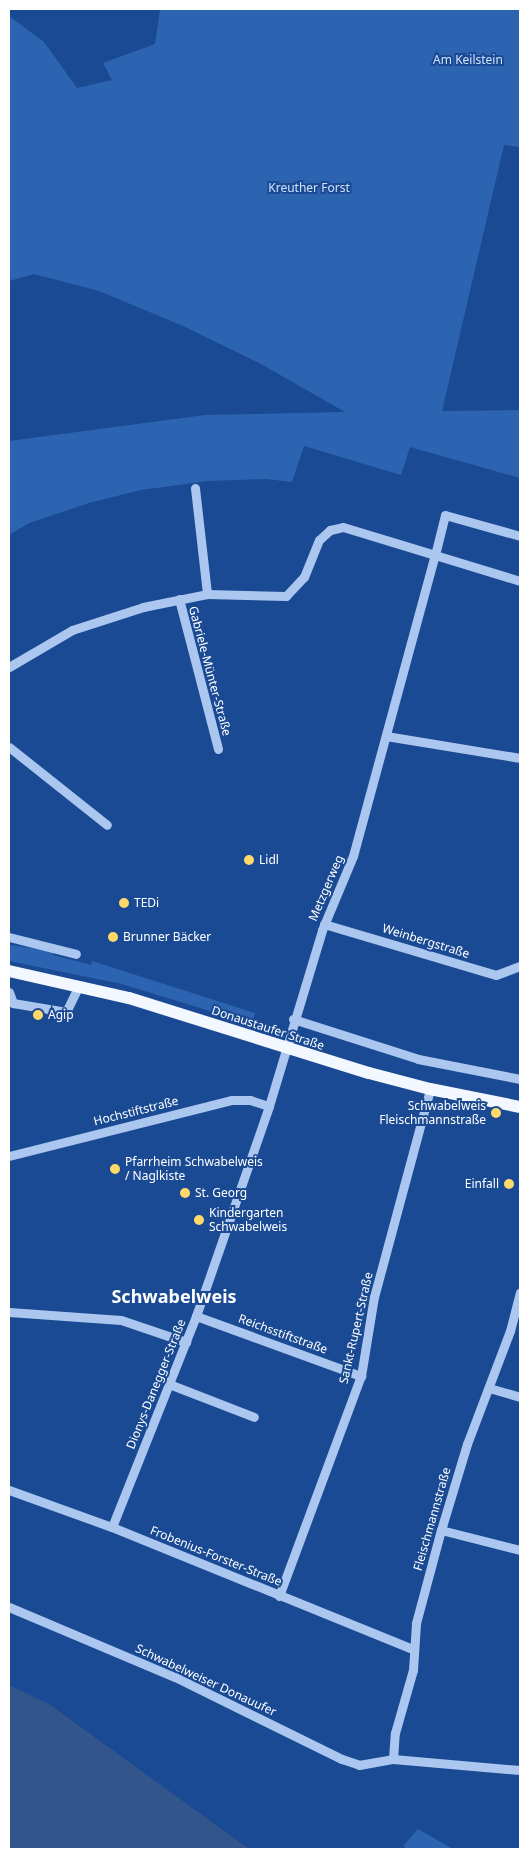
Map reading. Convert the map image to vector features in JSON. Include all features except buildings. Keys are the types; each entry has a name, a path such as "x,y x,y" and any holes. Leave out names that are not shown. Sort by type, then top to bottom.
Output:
{"main road":[{"name":"Donaustaufer Straße","path":"9,971 78,985 179,1013 286,1049 430,1089 520,1107"}],"street":[{"path":"195,488 208,594"},
{"name":"Metzgerweg","path":"286,1049 293,1019 324,924 353,856 445,515 520,536"},
{"path":"9,667 72,630 143,606 208,594 286,596 304,577 319,540 330,530 343,527 520,581"},
{"name":"Gabriele-Münter-Straße","path":"179,599 218,749"},
{"path":"386,736 520,758"},
{"path":"9,747 107,825"},
{"name":"Weinbergstraße","path":"324,924 496,975 520,966"},
{"path":"9,937 76,954"},
{"path":"9,992 13,1003 66,1012 78,985"},
{"name":"Donaustaufer Straße","path":"293,1019 418,1059 520,1080"},
{"name":"Dionys-Danegger-Straße","path":"112,1527 196,1316 270,1106 286,1049"},
{"name":"Sankt-Rupert-Straße","path":"279,1596 360,1376 374,1297 430,1089"},
{"name":"Hochstiftstraße","path":"9,1156 232,1100 250,1100 270,1106"},
{"name":"Fleischmannstraße","path":"393,1760 395,1733 410,1687 416,1623 441,1530 467,1444 489,1388 520,1292"},
{"path":"9,1312 121,1320 186,1342"},
{"name":"Reichsstiftstraße","path":"196,1316 360,1376"},
{"path":"169,1384 254,1417"},
{"path":"489,1388 520,1397"},
{"name":"Frobenius-Forster-Straße","path":"9,1490 112,1527 413,1649"},
{"path":"441,1530 520,1550"},
{"name":"Schwabelweiser Donauufer","path":"9,1607 175,1677 342,1759 359,1765 393,1760 520,1770"}],"green space":[{"name":"Kreuther Forst","path":"160,9 520,9 520,147 504,145 442,411 520,410 520,478 410,447 401,475 304,446 292,482 266,479 208,481 141,490 89,503 29,523 9,535 9,441 205,415 345,412 261,364 183,326 99,291 34,274 9,281 9,16 44,42 77,88 112,80 103,63 155,44"},
{"path":"9,945 54,951 53,955 91,965 92,961 255,1013 252,1024 122,984 9,961"},
{"path":"418,1829 453,1849 405,1849 404,1845"}],"shaded area":[{"path":"9,1685 49,1704 249,1849 9,1849"}],"place":[{"name":"Lidl","path":"249,860"},
{"name":"TEDi","path":"124,903"},
{"name":"Brunner Bäcker","path":"113,937"},
{"name":"Agip","path":"38,1015"},
{"name":"Schwabelweis Fleischmannstraße","path":"496,1113"},
{"name":"Pfarrheim Schwabelweis / Naglkiste","path":"115,1169"},
{"name":"Einfall","path":"509,1184"},
{"name":"St. Georg","path":"185,1193"},
{"name":"Kindergarten Schwabelweis","path":"199,1220"}],"district":[{"name":"Schwabelweis","path":"174,1296"}],"park label":[{"name":"Am Keilstein","path":"468,60"}]}
